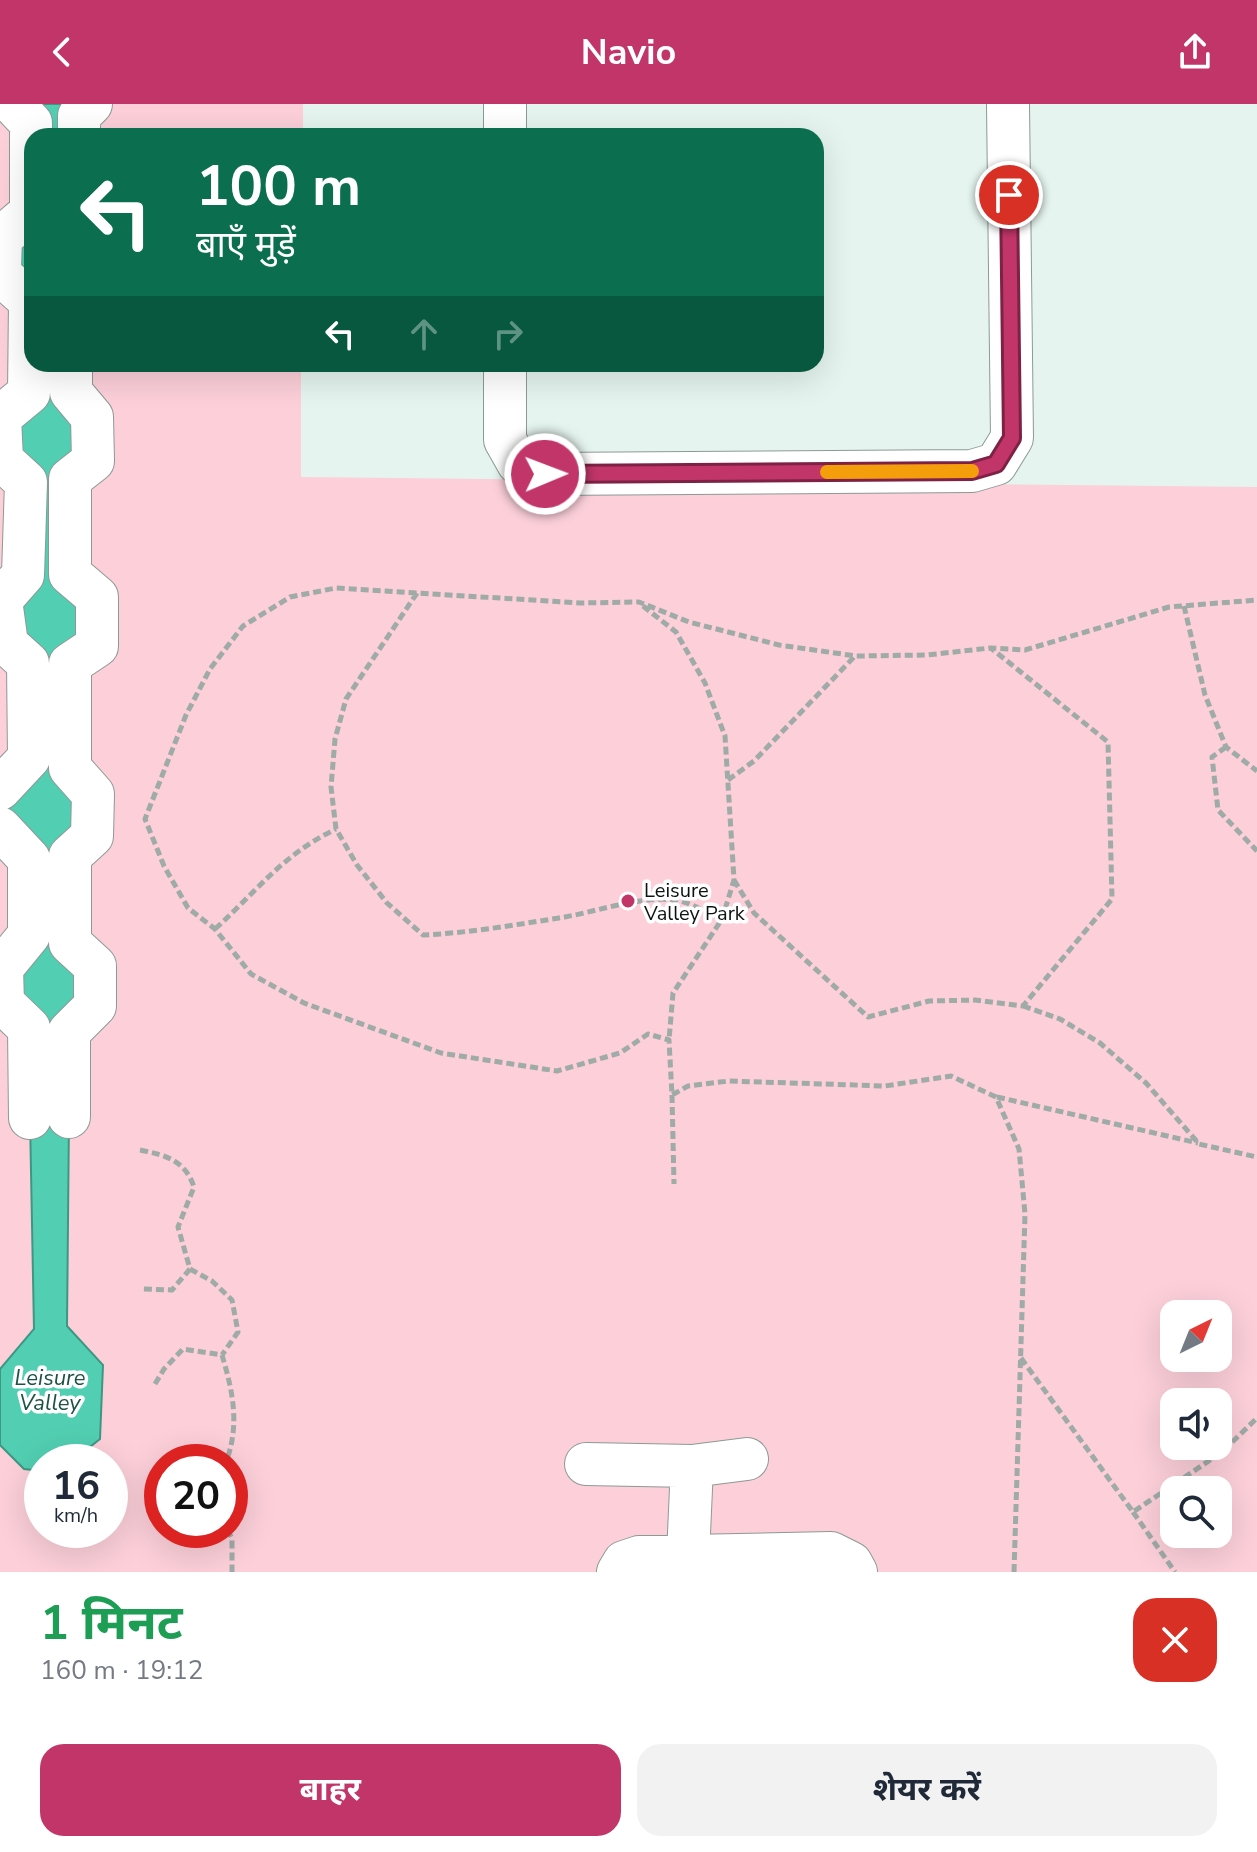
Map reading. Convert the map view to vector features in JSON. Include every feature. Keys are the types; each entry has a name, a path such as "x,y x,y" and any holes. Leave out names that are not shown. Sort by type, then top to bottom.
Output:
{"street":[{"path":"13,104 31,123 31,128"},
{"path":"79,128 79,116 91,104"},
{"path":"505,104 505,128"},
{"path":"505,372 505,440 518,463 545,474 972,471 996,464 1012,438 1008,104"},
{"path":"0,268 1,238 24,218"},
{"path":"0,274 24,296"},
{"path":"0,789 29,758 28,663 7,644 1,600 23,575 26,482 2,460 0,417 29,393 29,372"},
{"path":"49,1030 95,1006 95,966 70,943 70,856 92,836 93,794 70,768 70,664 97,646 97,597 70,574 70,479 93,461 92,417 71,392 71,372"},
{"path":"0,828 29,859 29,935 2,968 3,1003 49,1030"},
{"path":"49,1030 49,1117"},
{"path":"586,1464 692,1466 747,1459"},
{"path":"688,1556 692,1466"},
{"path":"618,1572 624,1562 639,1557 831,1553 851,1563 856,1572"}],"path":[{"path":"669,1040 648,1034 620,1053 557,1071 441,1053 372,1030 290,996 251,974 215,929 188,908 164,866 145,819 186,715 210,669 243,626 290,597 336,588 580,603 639,602 689,622 779,645 856,656 927,655 990,648 1025,650 1105,625 1184,606 1257,600"},
{"path":"418,592 346,699 335,739 331,787 336,829 357,865 387,903 423,935 468,933 503,924 561,918 615,905 677,900 722,919"},
{"path":"639,602 676,632 705,683 725,736 728,780 734,880 722,919 673,993 669,1040 674,1184"},
{"path":"1184,606 1205,695 1226,747 1257,771"},
{"path":"990,648 1108,742 1112,899 1023,1006"},
{"path":"728,780 754,761 856,656"},
{"path":"1226,747 1212,757 1218,810 1257,851"},
{"path":"215,929 261,881 305,844 336,829"},
{"path":"734,880 754,913 868,1017 929,1001 975,1000 1023,1006 1060,1019 1100,1043 1146,1083 1199,1144"},
{"path":"672,1095 688,1086 729,1081 885,1086 951,1076 996,1097 1257,1157"},
{"path":"996,1097 1019,1149 1025,1214 1014,1572"},
{"path":"140,1150 165,1155 190,1173 194,1187 178,1227 190,1269 212,1281 232,1300 238,1332 222,1355 236,1407 231,1444"},
{"path":"143,1289 172,1290 190,1269"},
{"path":"155,1384 183,1349 207,1350 222,1355"},
{"path":"1021,1357 1175,1572"},
{"path":"1133,1512 1222,1452 1257,1418"},
{"path":"232,1548 232,1572"}],"shaded area":[{"name":"Leisure Valley Park","path":"0,104 303,104 303,128 24,128 24,372 301,372 301,477 1257,487 1257,1572 0,1572"}],"water":[{"name":"Leisure Valley","path":"13,104 91,104 82,128 24,128 24,170"},
{"name":"Leisure Valley","path":"24,218 24,365 1,238"},
{"name":"Leisure Valley","path":"25,372 41,372 92,417 70,479 97,597 70,664 93,794 70,856 95,966 69,1117 67,1326 103,1365 100,1439 94,1444 24,1444 24,1469 0,1445 0,1369 34,1329 30,1118 3,1003 29,935 0,828 0,789 29,757 7,644 23,575 2,460 29,393"}],"slow traffic":[{"path":"827,472 972,471"}],"place":[{"name":"Leisure Valley Park","path":"628,901"}],"route":[{"path":"545,474 972,471 996,464 1012,438 1009,195"}]}
